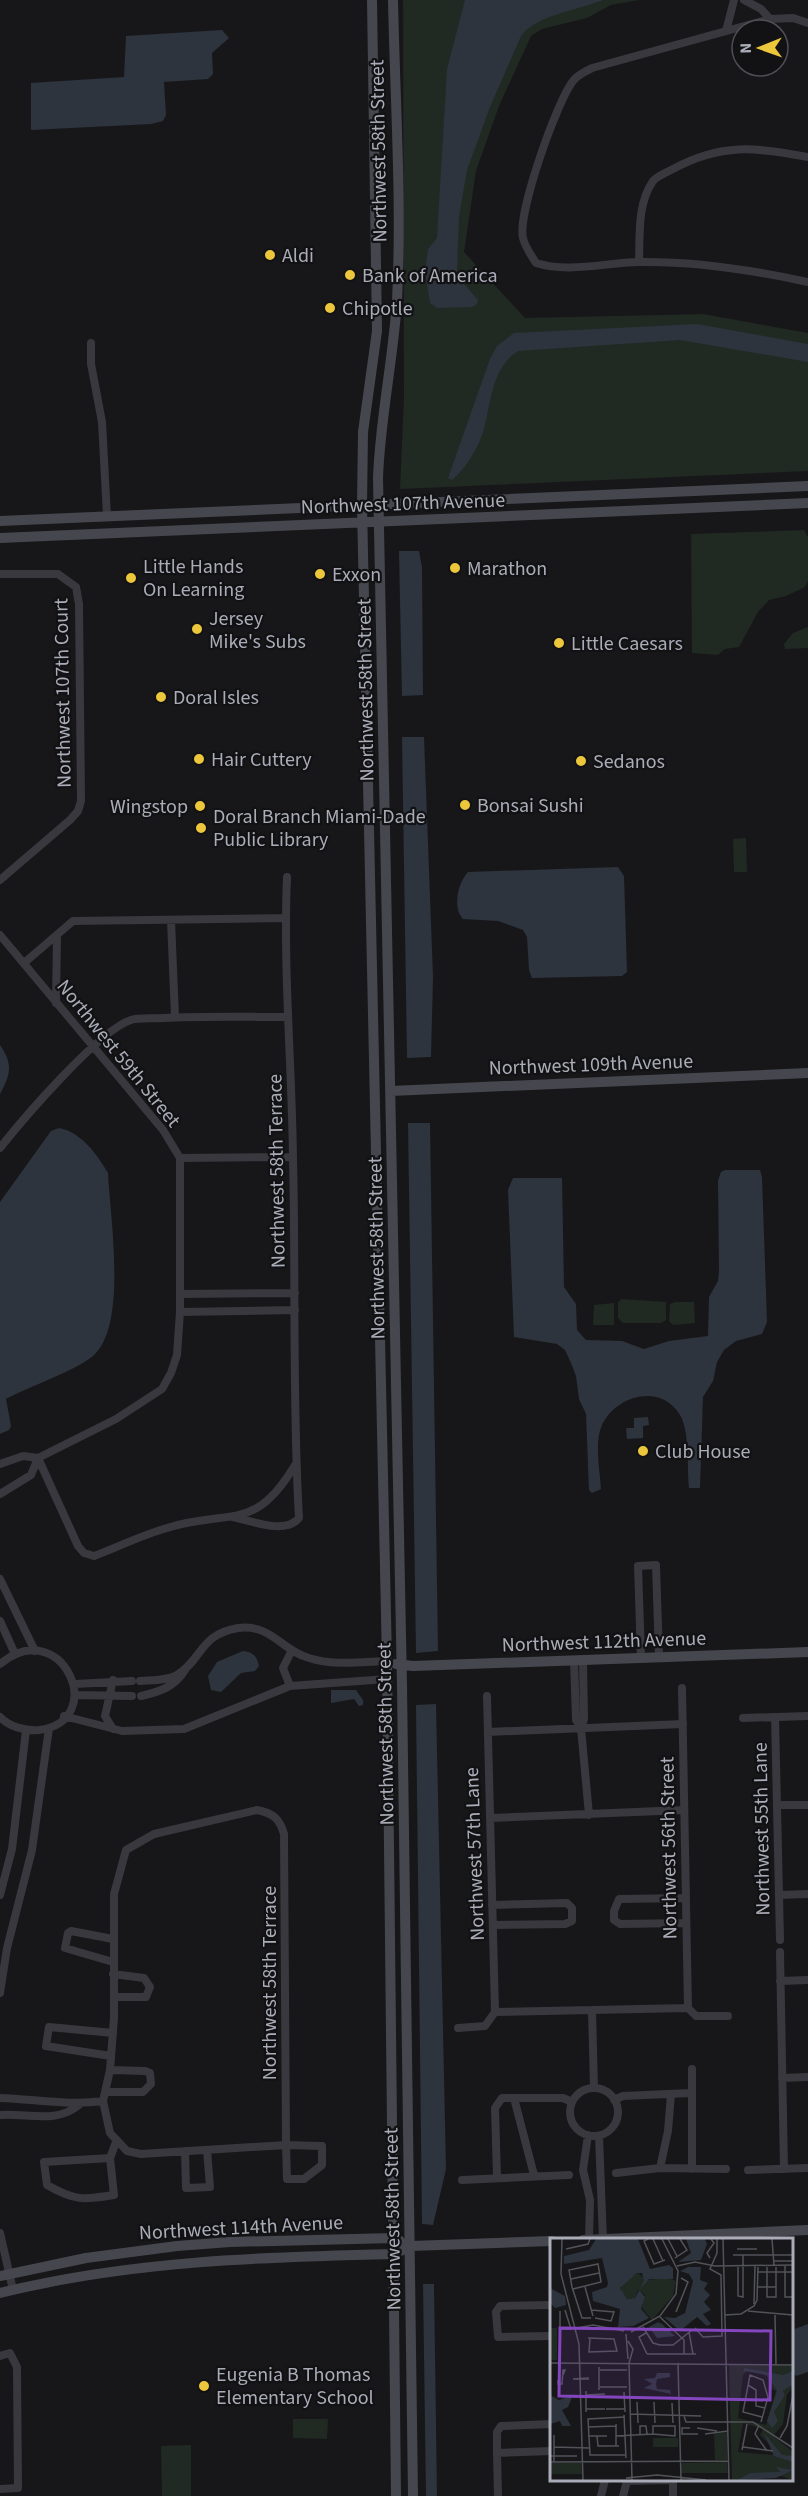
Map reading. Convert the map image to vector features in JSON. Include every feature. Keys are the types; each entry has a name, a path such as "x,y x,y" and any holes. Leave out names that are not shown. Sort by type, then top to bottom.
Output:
{"street":[{"name":"Northwest 58th Street","path":"372,0 377,326 363,432 362,506 387,1661 396,2496"},
{"name":"Northwest 58th Street","path":"393,0 398,272 392,345 381,417 379,522 402,1666 413,2496"},
{"path":"726,31 734,0"},
{"path":"744,0 761,9 770,18"},
{"path":"790,18 808,23"},
{"path":"730,30 592,68 573,80 564,96 527,198 523,237 536,263 551,267 639,262 714,266 808,282"},
{"path":"639,262 640,213 654,180 691,159 736,148 763,148 808,157"},
{"path":"91,343 91,364 102,422 107,516"},
{"name":"Northwest 107th Avenue","path":"0,521 808,486"},
{"name":"Northwest 107th Avenue","path":"0,538 808,503"},
{"name":"Northwest 107th Court","path":"0,574 58,574 76,587 79,604 81,801 78,811 70,820 0,880"},
{"name":"Northwest 58th Terrace","path":"233,1518 283,1527 293,1525 299,1518 296,1463 293,1157 285,918 287,877"},
{"path":"24,963 73,921 285,918"},
{"path":"171,920 175,1017"},
{"name":"Northwest 59th Street","path":"0,935 163,1130 180,1158"},
{"path":"57,935 57,1003"},
{"path":"0,1148 22,1120 118,1026 133,1020 175,1017 288,1017"},
{"name":"Northwest 109th Avenue","path":"376,1092 808,1073"},
{"path":"0,1464 23,1456 38,1458 116,1419 162,1389 177,1355 180,1312 180,1158 293,1157"},
{"path":"180,1294 295,1293"},
{"path":"180,1312 295,1310"},
{"path":"0,1494 31,1475 38,1458"},
{"path":"38,1458 78,1546 84,1553 94,1556 168,1527 233,1518 252,1511 269,1500 296,1463"},
{"path":"640,1658 638,1566 656,1565 659,1657"},
{"path":"0,1579 35,1651"},
{"path":"0,1621 15,1654"},
{"name":"Northwest 112th Avenue","path":"75,1684 113,1680 160,1680 177,1675 204,1644 219,1634 239,1628 258,1629 278,1638 306,1658 323,1662 387,1661 402,1666 808,1652"},
{"path":"290,1686 284,1668 285,1660 292,1650"},
{"path":"0,1664 15,1654 35,1651 64,1663 75,1684 75,1695 70,1710 49,1728 26,1730 14,1727 0,1717"},
{"path":"578,1660 579,1696 576,1720 581,1728 589,1815"},
{"name":"Northwest 112th Avenue","path":"75,1695 136,1696 160,1692 180,1679 190,1661"},
{"path":"64,1716 113,1729 156,1731 184,1729 290,1686 387,1679 402,1666"},
{"path":"113,1680 105,1716 113,1729"},
{"name":"Northwest 56th Street","path":"682,1688 688,2008"},
{"name":"Northwest 57th Lane","path":"487,1696 495,2012"},
{"path":"743,1718 808,1716"},
{"name":"Northwest 55th Lane","path":"776,1717 780,1940"},
{"path":"488,1732 683,1724"},
{"path":"0,1993 7,1948 32,1850 49,1728"},
{"path":"0,1895 12,1849 26,1730"},
{"path":"777,1805 808,1804"},
{"name":"Northwest 58th Terrace","path":"113,1940 114,1894 126,1850 154,1834 257,1810 267,1812 280,1821 284,1834 286,2145 287,2179 304,2179 322,2165 322,2146 286,2145"},
{"path":"490,1818 684,1810"},
{"path":"779,1894 808,1894"},
{"path":"686,1898 619,1899 614,1911 615,1920 620,1924 686,1923"},
{"path":"492,1905 567,1903 573,1914 572,1921 565,1924 493,1926"},
{"path":"113,1962 66,1950 64,1948 68,1933 71,1931 113,1940 114,1997 113,2033 110,2070 104,2096 110,2133 116,2142 127,2151 141,2154 286,2145"},
{"path":"780,1952 784,2169"},
{"path":"113,1974 144,1978 150,1987 146,1997 114,1997"},
{"path":"780,1981 808,1980"},
{"path":"458,2028 485,2026 495,2012 688,2008 696,2016 728,2016"},
{"path":"592,2010 594,2088"},
{"path":"111,2056 46,2046 49,2026 113,2033"},
{"path":"692,2069 690,2093 692,2169"},
{"path":"0,2115 68,2114 79,2105 104,2096 143,2092 151,2084 150,2073 145,2071 110,2070"},
{"path":"782,2078 808,2077"},
{"path":"594,2088 609,2093 614,2100 618,2110 616,2122 609,2131 599,2136 588,2135 579,2131 572,2122 570,2112 572,2102 585,2090 594,2088"},
{"path":"614,2100 623,2096 690,2093"},
{"path":"660,2168 668,2131 671,2094"},
{"path":"0,2098 42,2099 79,2105"},
{"path":"497,2178 495,2108 498,2101 514,2098 563,2098 572,2102"},
{"path":"514,2098 534,2175"},
{"path":"588,2135 584,2176 590,2200 589,2238"},
{"path":"599,2136 603,2238"},
{"path":"110,2158 44,2162 47,2185 70,2198 84,2200 114,2195 110,2158 116,2142"},
{"path":"185,2151 186,2188 198,2188 210,2187 207,2150"},
{"path":"586,2160 599,2160"},
{"path":"616,2173 660,2168 726,2169"},
{"path":"748,2170 808,2168"},
{"path":"462,2180 569,2175"},
{"path":"626,2238 808,2230"},
{"path":"0,2233 5,2275 14,2290"},
{"name":"Northwest 114th Avenue","path":"5,2275 46,2266 198,2244 394,2238 411,2247"},
{"name":"Northwest 114th Avenue","path":"0,2293 116,2271 185,2263 394,2254 411,2247 550,2241"},
{"path":"185,2263 188,2254 198,2244"},
{"path":"34,2285 46,2266"},
{"path":"550,2305 500,2306 496,2312 498,2337 550,2336"},
{"path":"0,2356 10,2353 17,2367 18,2488 0,2489"},
{"path":"498,2496 497,2432 501,2426 550,2424"},
{"path":"497,2453 550,2451"},
{"path":"601,2496 605,2481"},
{"path":"623,2496 625,2484 630,2481"},
{"path":"672,2481 673,2496"}],"shaded area":[{"path":"403,0 639,0 611,5 587,18 542,29 531,36 499,106 476,171 464,252 525,318 703,314 808,333 808,471 400,489 404,397"},
{"path":"465,0 603,0 547,18 521,36 490,107 467,170 459,217 458,277 478,300 477,304 472,307 437,308 430,303 425,271 428,249 437,238 447,69"},
{"path":"222,30 229,38 212,53 213,74 208,79 164,82 166,115 163,121 151,124 31,130 31,83 124,77 126,36"},
{"path":"697,324 808,344 808,362 680,340 518,351 508,359 496,380 485,427 476,449 456,476 452,480 448,478 490,359 497,346 514,333"},
{"path":"804,530 808,537 808,581 805,587 786,596 769,600 758,612 739,647 725,649 718,655 692,653 691,534"},
{"path":"399,551 419,551 422,567 423,695 402,696"},
{"path":"808,627 808,648 785,649 784,644 793,633"},
{"path":"402,737 424,737 433,977 431,1057 407,1058"},
{"path":"746,838 747,872 734,872 733,839"},
{"path":"618,867 624,876 627,972 622,976 532,978 529,970 527,937 523,930 498,921 463,919 458,908 459,889 468,872"},
{"path":"0,1045 7,1058 9,1069 0,1094"},
{"path":"408,1123 430,1123 438,1651 416,1653"},
{"path":"59,1128 81,1139 93,1151 108,1173 114,1270 114,1297 110,1321 104,1341 93,1356 85,1362 6,1399 11,1426 9,1430 0,1434 0,1202 51,1131"},
{"path":"760,1170 762,1177 767,1322 762,1334 736,1341 724,1350 717,1362 713,1381 703,1397 700,1488 689,1488 687,1440 680,1415 672,1405 651,1396 628,1400 617,1406 602,1425 598,1440 601,1489 592,1493 589,1490 586,1414 579,1399 576,1376 565,1350 557,1344 514,1337 508,1190 513,1178 562,1178 564,1287 576,1304 577,1330 586,1340 622,1341 644,1349 669,1341 708,1336 709,1297 718,1281 719,1271 718,1180 721,1172"},
{"path":"622,1299 666,1302 666,1320 661,1323 623,1323 618,1318 618,1302"},
{"path":"694,1302 695,1323 673,1325 669,1321 670,1304"},
{"path":"614,1303 614,1325 593,1325 594,1305"},
{"path":"648,1417 649,1425 643,1426 643,1438 627,1439 626,1428 634,1428 634,1418"},
{"path":"243,1651 256,1657 259,1666 255,1671 241,1673 221,1692 211,1690 208,1676 217,1662"},
{"path":"331,1690 356,1690 363,1700 363,1705 359,1706 354,1699 331,1703"},
{"path":"436,1704 446,2169 433,2225 422,2224 416,1705"},
{"path":"423,2284 434,2284 437,2496 426,2496"},
{"path":"808,2324 808,2372 796,2376 793,2373 793,2330"},
{"path":"293,2419 328,2419 327,2439 293,2438"},
{"path":"191,2445 191,2496 162,2496 161,2446"}],"place":[{"name":"Aldi","path":"270,255"},
{"name":"Bank of America","path":"350,275"},
{"name":"Chipotle","path":"330,308"},
{"name":"Marathon","path":"455,568"},
{"name":"Exxon","path":"320,574"},
{"name":"Little Hands On Learning","path":"131,578"},
{"name":"Jersey Mike's Subs","path":"197,629"},
{"name":"Little Caesars","path":"559,643"},
{"name":"Doral Isles","path":"161,697"},
{"name":"Hair Cuttery","path":"199,759"},
{"name":"Sedanos","path":"581,761"},
{"name":"Bonsai Sushi","path":"465,805"},
{"name":"Wingstop","path":"200,806"},
{"name":"Doral Branch Miami-Dade Public Library","path":"201,828"},
{"name":"Club House","path":"643,1451"},
{"name":"Eugenia B Thomas Elementary School","path":"204,2386"}]}
